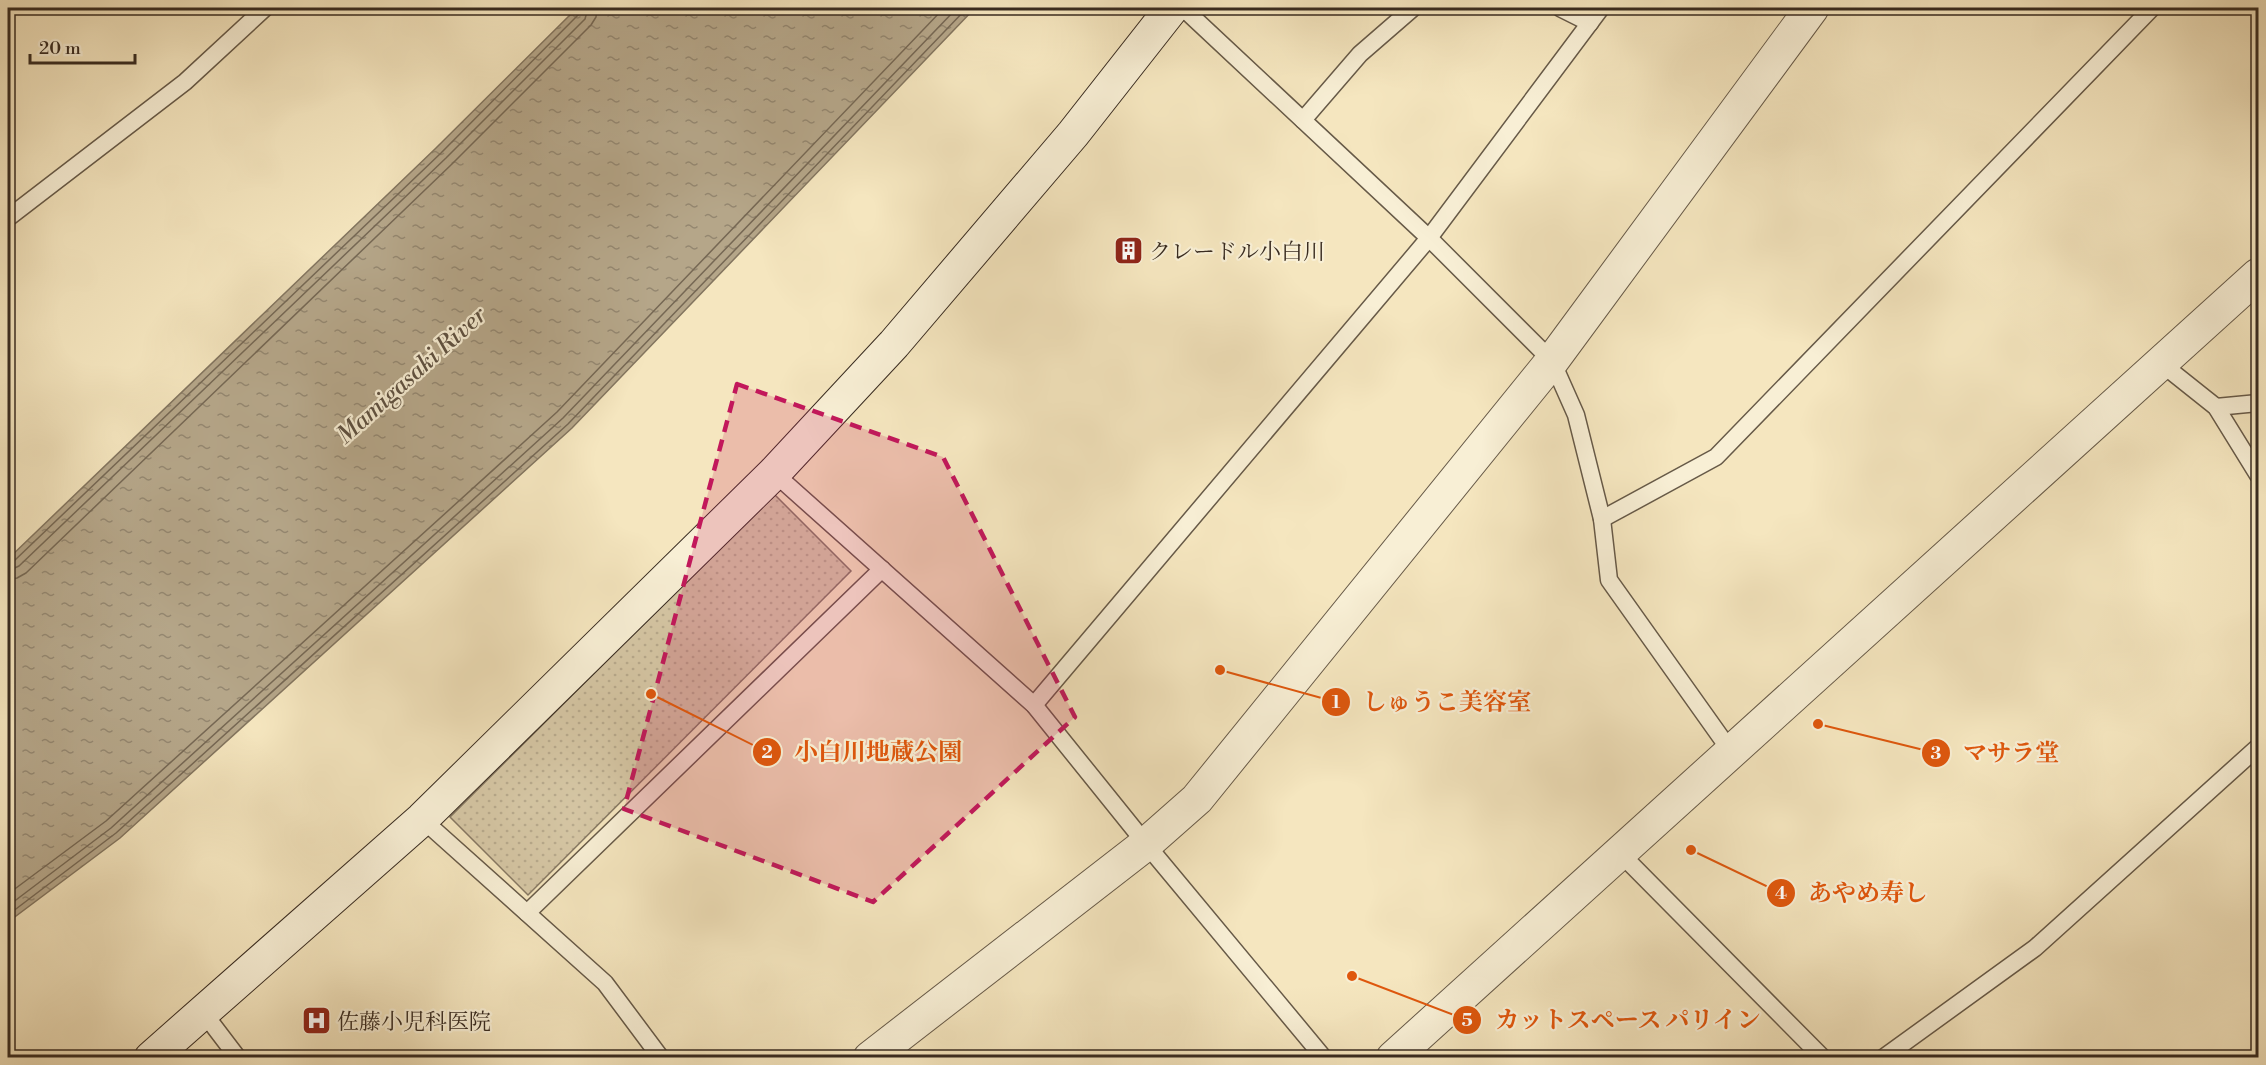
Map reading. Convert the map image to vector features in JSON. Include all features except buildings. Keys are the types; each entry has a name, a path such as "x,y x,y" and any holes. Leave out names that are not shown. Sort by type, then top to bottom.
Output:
{"street":[{"path":"151,1058 422,819 774,472 916,318 1073,134 1172,8"},
{"path":"870,1058 1146,844 1197,799 1552,361 1812,8"},
{"path":"1393,1058 2259,275"}],"lane":[{"path":"8,218 185,82 265,8"},
{"path":"1183,8 1429,238 1552,361 1576,415 1602,519 1609,580 1732,753"},
{"path":"1303,120 1360,54 1413,8"},
{"path":"1560,8 1590,23"},
{"path":"1034,705 1429,238 1601,8"},
{"path":"1602,519 1716,457 2152,8"},
{"path":"2162,364 2216,406 2259,475"},
{"path":"2216,406 2259,403"},
{"path":"774,472 1034,705 1324,1058"},
{"path":"527,913 882,569"},
{"path":"1883,1058 2035,948 2259,747"},
{"path":"422,819 605,983 661,1058"},
{"path":"1619,852 1823,1058"},
{"path":"203,1012 238,1058"}],"highlighted area":[{"path":"737,384 943,457 1075,717 873,902 624,809"}],"shaded area":[{"path":"774,494 851,571 528,895 450,817"}],"water":[{"name":"Mamigasaki River","path":"577,8 975,8 572,428 120,838 8,922 8,559 436,148"}],"place":[{"name":"クレードル小白川","path":"1128,251"},
{"name":"しゅうこ美容室","path":"1220,670"},
{"name":"小白川地蔵公園","path":"651,694"},
{"name":"マサラ堂","path":"1818,724"},
{"name":"あやめ寿し","path":"1691,850"},
{"name":"カットスペース パリイン","path":"1352,976"},
{"name":"佐藤小児科医院","path":"316,1021"}]}
